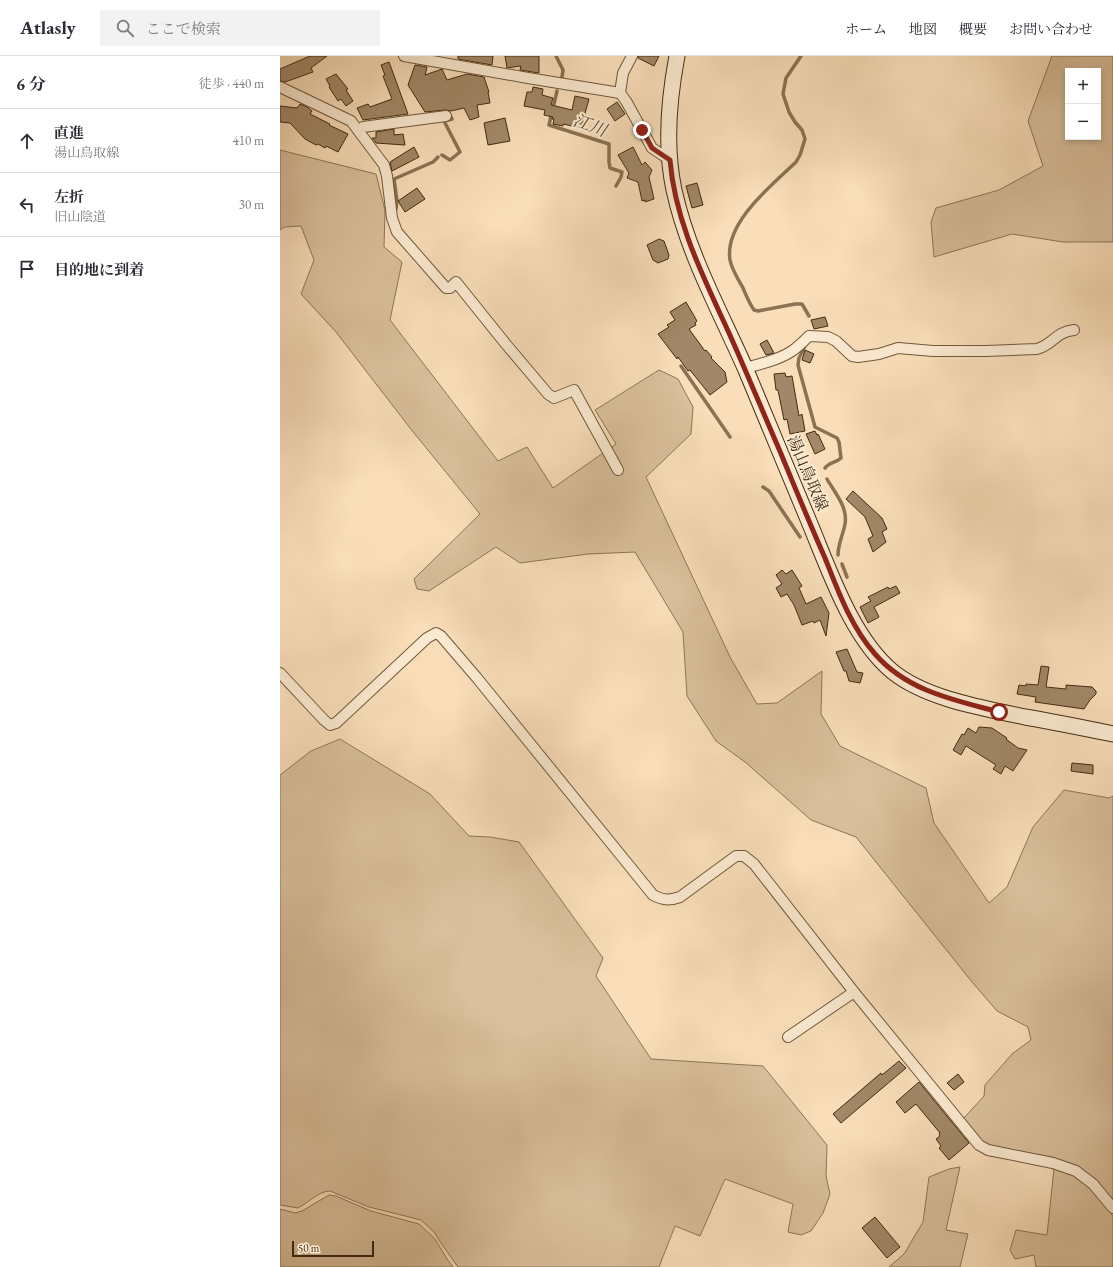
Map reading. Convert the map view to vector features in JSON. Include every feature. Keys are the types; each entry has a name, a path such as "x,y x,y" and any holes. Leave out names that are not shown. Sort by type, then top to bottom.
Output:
{"main road":[{"name":"湯山鳥取線","path":"677,56 670,109 671,174 677,204 689,241 707,286 745,368 850,615 866,644 894,672 910,683 929,692 999,712 1113,734"}],"street":[{"path":"404,56 620,93"},
{"path":"632,56 623,73 620,93 629,106 652,148 670,160"},
{"path":"280,87 346,118 359,130 384,165 387,176 392,218 397,232 446,288 450,288 456,282 548,394 554,398 574,390 618,470"},
{"path":"359,130 363,127 446,116"},
{"path":"745,368 766,362 793,351 809,336 828,337 836,341 852,356 864,357 898,348 933,351 986,352 1037,349 1044,347 1066,331 1074,330"},
{"path":"280,673 330,725 336,723 427,638 436,633 441,636 482,684 653,895 662,900 672,900 680,897 736,856 744,856 754,864 854,992 979,1144 988,1150 1053,1163 1076,1171 1093,1184 1113,1208"},
{"path":"788,1037 854,992"}],"shaded area":[{"path":"1052,56 1113,56 1113,242 1063,242 1012,234 934,257 931,222 936,208 999,190 1043,166 1028,121"},
{"path":"280,150 376,174 385,210 384,247 402,262 390,320 498,461 527,447 553,488 616,444 595,410 659,370 678,379 693,407 691,434 646,477 730,657 757,704 777,703 822,671 821,714 840,746 926,788 934,823 989,903 1007,887 1033,827 1064,790 1109,798 1113,796 1113,1202 1096,1181 991,1148 981,1141 963,1119 984,1096 985,1085 1012,1054 1031,1040 1028,1027 997,1011 856,837 811,820 745,762 716,741 687,696 683,632 635,552 588,554 520,563 496,547 429,591 417,589 414,579 480,514 410,428 336,332 301,294 314,260 301,226 284,227 280,230"},
{"path":"340,739 430,794 469,836 490,837 519,842 603,958 596,976 651,1059 763,1066 827,1145 826,1176 830,1194 823,1213 811,1231 801,1235 788,1232 793,1204 725,1179 700,1236 675,1226 659,1267 458,1267 434,1232 421,1220 369,1207 330,1191 318,1195 298,1208 280,1205 280,775 311,751"},
{"path":"960,1167 946,1230 968,1234 960,1267 889,1267 904,1254 923,1222 929,1177 949,1169"},
{"path":"1054,1169 1073,1173 1080,1177 1109,1208 1113,1217 1113,1267 1036,1267 1034,1255 1015,1259 1010,1250 1016,1230 1047,1235"},
{"path":"329,1195 336,1196 371,1211 419,1224 435,1239 453,1267 280,1267 280,1209 295,1213 302,1211"}],"building":[{"path":"310,56 327,56 311,68 313,72 285,82 280,81 280,69"},
{"path":"458,56 493,56 492,65 458,59"},
{"path":"505,56 539,56 539,73 520,70 521,66 507,68"},
{"path":"638,56 659,56 654,66 638,58"},
{"path":"389,62 408,114 363,120 357,108 368,104 370,107 392,99 383,76 385,75 381,65"},
{"path":"415,65 427,67 425,75 442,69 447,80 467,74 484,77 489,92 490,103 477,105 479,117 470,120 464,108 451,111 445,110 425,112 408,85"},
{"path":"336,74 348,89 346,90 353,101 346,106 341,99 338,101 326,79"},
{"path":"533,87 543,89 542,95 553,98 551,105 572,110 575,96 589,99 581,128 563,124 563,126 553,124 553,117 544,115 545,110 524,106 527,92 532,92"},
{"path":"617,102 625,114 615,121 607,109"},
{"path":"300,104 312,111 310,114 348,134 338,152 326,146 325,148 318,144 316,145 305,139 290,123 280,122 280,106 297,108"},
{"path":"505,118 510,141 488,145 484,123"},
{"path":"394,129 394,135 403,134 405,145 376,143 372,138 376,138 376,132"},
{"path":"414,147 419,157 392,171 390,162"},
{"path":"633,147 642,165 645,162 652,170 649,177 654,199 645,202 645,200 642,201 638,182 627,178 629,173 618,155"},
{"path":"697,183 703,205 692,208 686,186"},
{"path":"417,188 425,199 405,212 398,201"},
{"path":"659,239 664,241 669,255 668,259 658,263 653,260 647,245"},
{"path":"686,302 697,321 695,323 696,325 689,329 705,351 706,350 712,357 711,358 725,372 727,382 710,395 690,370 688,371 678,357 677,359 658,334 669,327 667,325 675,320 670,312"},
{"path":"825,317 828,326 814,329 811,320"},
{"path":"767,340 774,353 766,355 760,344"},
{"path":"805,350 814,354 810,363 802,360"},
{"path":"785,373 786,377 792,376 799,416 802,414 805,431 790,434 787,419 784,420 778,390 776,390 774,374"},
{"path":"815,431 825,449 815,454 806,434"},
{"path":"853,491 882,518 887,529 882,532 886,542 873,552 868,539 873,536 865,517 846,499"},
{"path":"782,570 786,574 792,570 802,586 799,588 806,604 821,597 829,613 826,636 820,620 814,623 813,621 802,625 794,605 787,594 781,597 776,588 782,584 776,575"},
{"path":"896,586 900,593 874,607 879,617 868,623 860,607 871,601 868,597 888,587 889,589"},
{"path":"847,649 857,672 863,673 860,683 849,681 846,671 844,671 836,652"},
{"path":"1041,666 1049,667 1046,687 1066,689 1066,685 1092,687 1096,691 1096,694 1084,709 1035,702 1036,697 1017,694 1019,685 1038,685"},
{"path":"979,727 992,728 1007,738 1006,739 1018,748 1027,750 1013,771 1005,766 1001,774 993,769 996,765 966,746 961,755 953,750 962,734 964,735 968,728 976,733"},
{"path":"1072,763 1093,765 1093,774 1071,771"},
{"path":"899,1061 906,1068 841,1123 833,1114 881,1073 882,1075"},
{"path":"958,1074 964,1082 954,1090 947,1083"},
{"path":"919,1082 969,1143 949,1160 939,1148 941,1146 936,1139 940,1136 940,1133 916,1104 905,1113 896,1102"},
{"path":"875,1217 900,1247 887,1258 862,1228"}],"waterway":[{"name":"江川","path":"556,56 563,70 562,77"},
{"path":"801,56 786,78 783,94 789,112 802,130 805,139 800,155 796,162 763,193 742,219 734,232 730,246 730,260 754,310 758,311 802,304 809,316"},
{"name":"江川","path":"557,91 549,125 609,144 610,168 622,172 616,186"},
{"path":"442,155 450,160 460,152 444,121 452,119 445,107"},
{"path":"396,209 397,201 394,179 433,162 438,157"},
{"path":"805,346 799,358 798,365 815,427 837,438 839,442 841,458 825,468"},
{"name":"江川","path":"681,366 730,437"},
{"path":"827,479 840,500 845,512 845,524 838,555"},
{"name":"江川","path":"763,487 769,491 800,537"},
{"path":"842,564 847,577"}],"route":[{"path":"642,130 652,148 670,160 671,174 677,204 697,263 745,368 838,590 866,644 875,655 894,672 915,686 944,697 999,712"}]}
